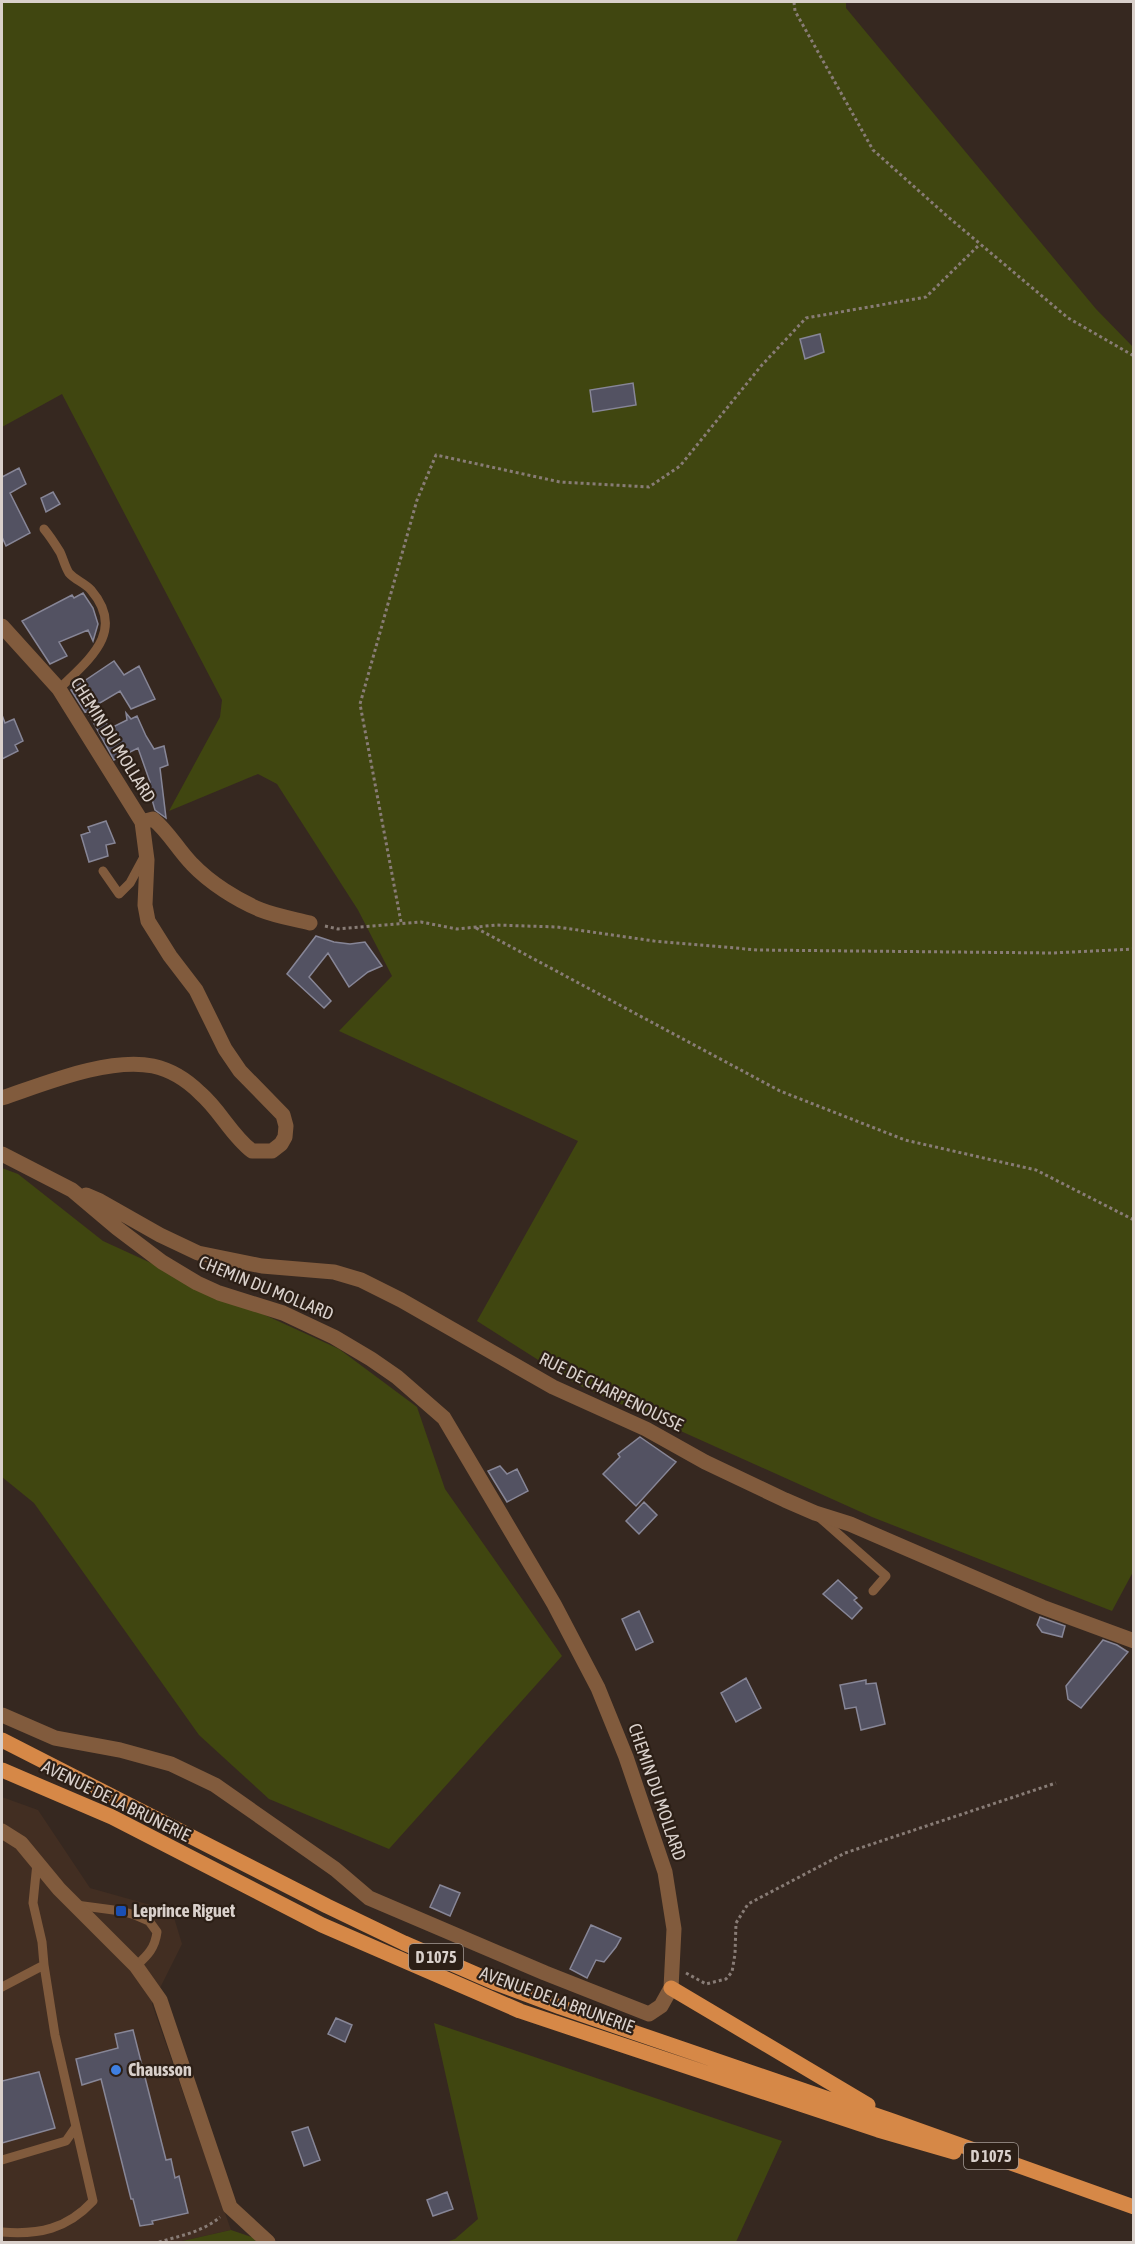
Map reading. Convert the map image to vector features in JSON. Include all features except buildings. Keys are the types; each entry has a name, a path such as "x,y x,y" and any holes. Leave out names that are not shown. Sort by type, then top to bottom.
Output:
{"main road":[{"name":"D 1075","path":"2,1740 327,1906 404,1943 486,1978 560,2007 893,2121 1134,2207"},
{"name":"D 1075","path":"2,1760 112,1817"},
{"name":"AVENUE DE LA BRUNERIE","path":"2,1770 112,1817 322,1925 520,2011 878,2130 1089,2192"},
{"path":"670,1988 893,2121"}],"street":[{"name":"CHEMIN DU MOLLARD","path":"2,626 60,689 142,822 146,852 145,905 148,921 170,956 196,990 225,1049 240,1071 283,1115 286,1125 285,1137 281,1144 272,1151 252,1151 242,1143 214,1106 191,1084 172,1072 152,1066 130,1065 78,1072 2,1098"},
{"name":"CHEMIN DU MOLLARD","path":"142,822 153,819 166,829 192,864 207,878 233,895 261,910 310,923"},
{"name":"CHEMIN DU MOLLARD","path":"2,1154 72,1190 162,1262 219,1293 283,1314 334,1337 371,1359 397,1377 444,1418 554,1604 598,1688 626,1757 664,1872 674,1929 670,1988"},
{"name":"RUE DE CHARPENOUSSE","path":"72,1190 100,1201 160,1235 198,1253 262,1266 334,1272 361,1280 401,1300 553,1387 646,1429 705,1462 815,1513 850,1524 1042,1607 1134,1641"},
{"path":"2,1715 55,1737 120,1750 171,1764 215,1785 335,1869 369,1898 545,1973 649,2013 661,2006 670,1988"},
{"path":"2,1831 21,1843 74,1905 136,1966 160,2000 230,2207 268,2242"}],"lane":[{"path":"45,529 60,552 69,573 90,589 101,604 107,629 104,639 87,661 60,689"},
{"path":"103,871 120,894 130,883 146,852"},
{"path":"815,1513 886,1576 873,1591"},
{"path":"2,2232 26,2234 60,2226 81,2214 93,2201 55,2035 42,1942 33,1903 37,1863"},
{"path":"74,1905 121,1911 149,1921 157,1932 155,1941 150,1953 136,1966"},
{"path":"2,1987 44,1965"},
{"path":"2,2160 66,2140 75,2128"}],"path":[{"path":"794,2 795,11 873,150 1068,318 1134,357"},
{"path":"401,922 360,704 417,500 436,455 560,482 649,487 680,466 761,366 806,318 926,297 980,244"},
{"path":"310,923 338,929 401,922 421,922 457,929 496,925 557,927 654,941 758,950 1052,953 1134,949"},
{"path":"475,927 780,1091 905,1140 1036,1170 1134,1220"},
{"path":"672,1964 706,1984 726,1979 732,1972 736,1923 748,1904 845,1853 1056,1782"},
{"path":"159,2242 188,2234 213,2223 230,2207"}],"shaded area":[{"path":"2,1797 38,1810 90,1888 172,1911 182,1944 152,2004 231,2230 178,2242 2,2242"}],"green space":[{"path":"2,2 846,2 846,8 1096,309 1133,347 1134,1570 1112,1611 872,1517 576,1384 477,1321 578,1141 339,1031 392,976 358,910 277,784 258,774 169,811 220,717 222,700 62,394 2,427"},
{"path":"2,1168 18,1174 103,1241 339,1349 417,1407 445,1489 562,1656 389,1849 269,1799 199,1735 34,1503 2,1477"},
{"path":"434,2023 782,2141 736,2242 446,2242 455,2239 478,2219"},
{"path":"231,2230 266,2242 178,2242"}],"place":[{"name":"Leprince Riguet","path":"121,1911"},
{"name":"Chausson","path":"116,2070"}]}
